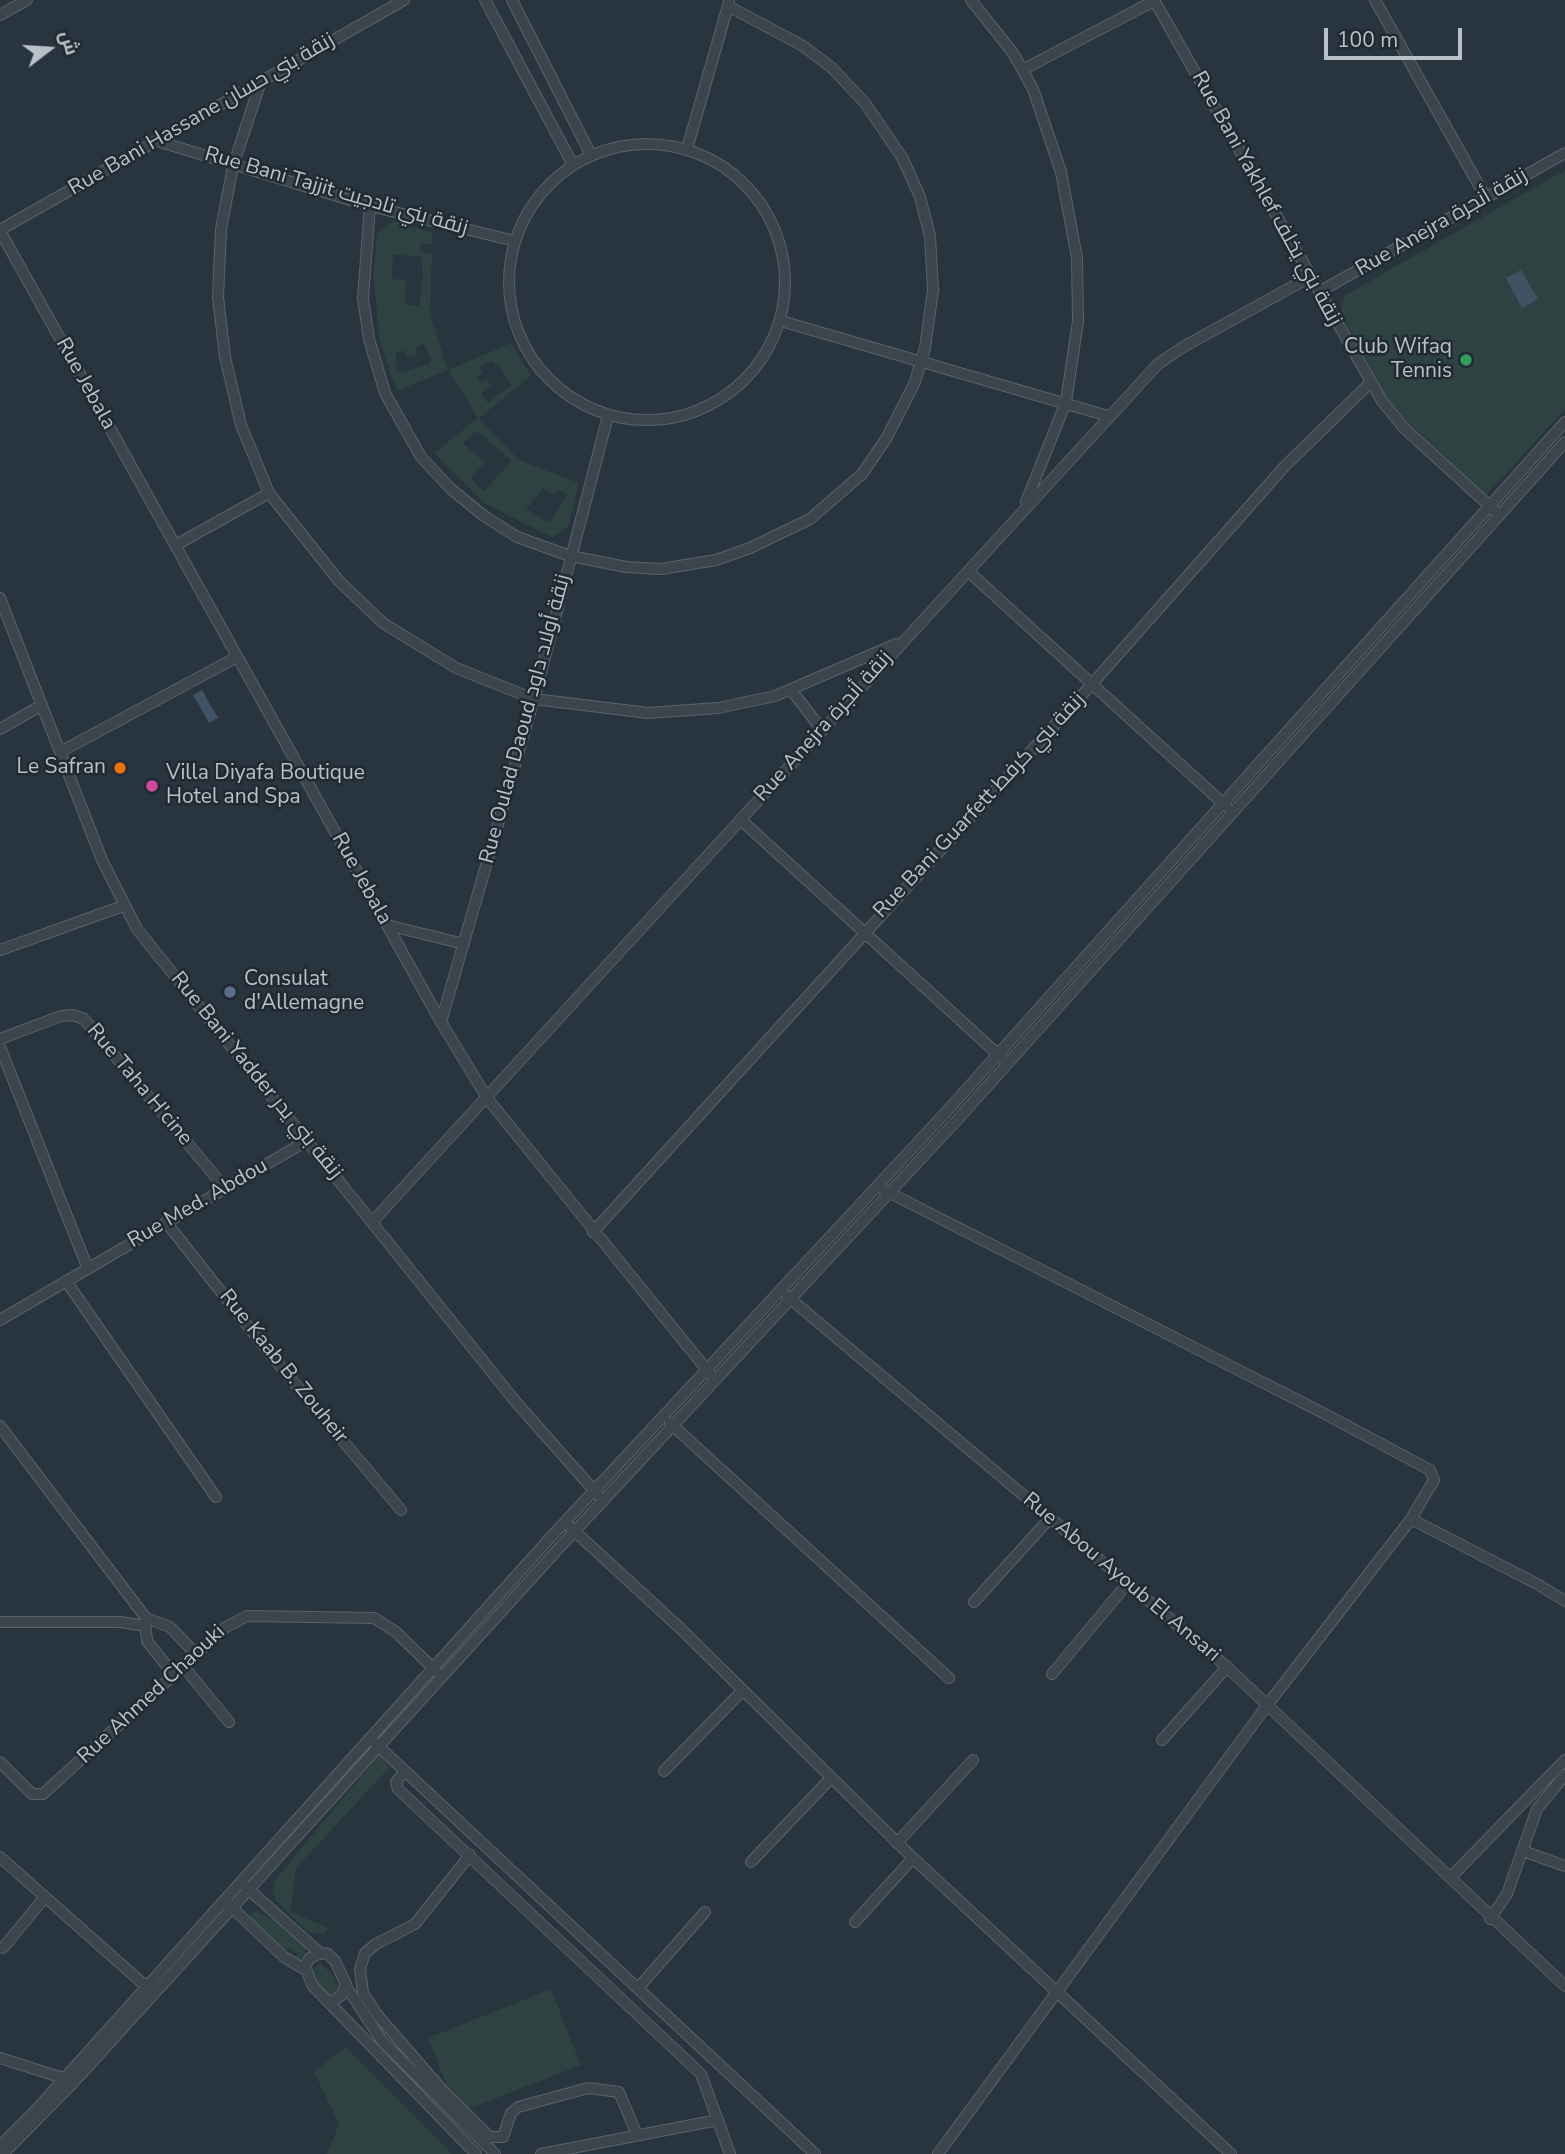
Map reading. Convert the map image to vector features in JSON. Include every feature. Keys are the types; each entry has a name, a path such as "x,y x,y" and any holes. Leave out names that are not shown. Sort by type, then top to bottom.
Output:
{"street":[{"path":"0,15 27,0"},
{"name":"Rue Bani Hassane زنقة بني حسان","path":"0,231 404,0"},
{"path":"485,0 573,165"},
{"path":"512,0 591,155"},
{"path":"971,0 1024,69 1053,142 1073,223 1077,258 1078,321 1066,402 1023,509"},
{"path":"1024,69 1154,0"},
{"name":"Rue Bani Yakhlef زنقة بني يخلف","path":"1154,0 1370,383 1393,416 1499,516"},
{"path":"1375,0 1486,198"},
{"path":"370,206 363,274 365,319 380,376 401,424 435,474 469,505 517,537 570,556 661,569 692,565 750,548 810,519 840,497 862,474 902,410 922,361 933,290 932,257 920,197 897,147 865,103 819,57 729,3 687,149"},
{"path":"261,81 233,166 221,229 218,297 225,357 241,425 269,494 339,581 383,623 456,668 534,699 648,713 730,706 792,691 902,641"},
{"name":"Rue Bani Tajjit زنقة بني تادجيت","path":"157,141 370,206 515,241"},
{"path":"648,143 687,149 712,160 735,174 754,194 769,216 780,241 786,294 781,321 769,350 751,375 727,396 700,411 670,420 639,421 608,416 579,403 562,391 533,361 519,334 510,303 509,272 515,241 537,198 573,165 591,155 609,148 648,143"},
{"name":"Rue Anejra زنقة أنجرة","path":"1319,292 1565,153"},
{"name":"Rue Jebala","path":"0,231 441,1022 487,1098 715,1381"},
{"name":"Rue Anejra زنقة أنجرة","path":"373,1221 902,641 969,572 1108,416 1171,354 1310,277"},
{"path":"781,321 1108,416"},
{"name":"Rue Bani Guarfett زنقة بني كرفط","path":"593,1232 862,933 1092,684 1284,467 1370,383"},
{"name":"Rue Oulad Daoud زنقة أولاد داود","path":"441,1022 534,699 608,416"},
{"path":"4,2154 375,1742 433,1668 564,1522 878,1186 1565,422"},
{"path":"375,1742 442,1678 574,1531 792,1300 1565,442"},
{"path":"176,545 269,494"},
{"path":"969,572 1233,812"},
{"name":"Rue Bani Yadder زنقة بني يدر","path":"0,598 123,906 147,942 515,1401 603,1500"},
{"path":"60,751 237,657"},
{"path":"792,691 822,730"},
{"path":"0,729 42,705"},
{"path":"741,820 862,933 1008,1063"},
{"path":"0,950 123,906"},
{"path":"387,925 464,944"},
{"name":"Rue Taha H'cine","path":"0,1039 66,1015 84,1019 224,1187"},
{"path":"0,1047 88,1269"},
{"name":"Rue Med. Abdou","path":"0,1321 308,1140"},
{"path":"878,1186 1430,1470 1434,1484 1411,1519 1268,1704 938,2154"},
{"name":"Rue Kaab B. Zouheir","path":"166,1222 274,1358 401,1510"},
{"path":"66,1281 216,1497"},
{"name":"Rue Abou Ayoub El Ansari","path":"781,1291 1227,1667 1490,1919 1565,1986"},
{"path":"663,1416 949,1678"},
{"path":"0,1426 145,1622 149,1646 174,1675"},
{"path":"974,1602 1050,1518"},
{"path":"1411,1519 1539,1584 1565,1601"},
{"path":"564,1522 681,1629 897,1843 1231,2154"},
{"path":"1052,1674 1127,1584"},
{"name":"Rue Ahmed Chaouki","path":"0,1762 35,1796 43,1794 226,1627 244,1616 368,1617 390,1627 442,1678"},
{"path":"0,1622 145,1622 170,1627 196,1654"},
{"path":"184,1667 229,1722"},
{"path":"1162,1740 1227,1667"},
{"path":"664,1771 742,1691"},
{"path":"375,1742 815,2154"},
{"path":"897,1843 973,1760"},
{"path":"1450,1878 1565,1760"},
{"path":"404,1772 396,1782 398,1789 701,2074 730,2154"},
{"path":"1490,1919 1507,1894 1537,1809 1565,1775"},
{"path":"751,1862 831,1779"},
{"path":"1523,1851 1565,1866"},
{"path":"470,1855 415,1924 376,1944 365,1953 360,1969 363,1993 379,2017 444,2092 490,2137 503,2137 511,2113 518,2107 588,2088 620,2092 637,2136"},
{"path":"0,1857 149,1990"},
{"path":"855,1922 913,1858"},
{"path":"245,1886 321,1954 332,1958 346,1986 382,2041 495,2154"},
{"path":"3,1948 44,1898"},
{"path":"228,1904 284,1957 304,1969 312,1985 476,2154"},
{"path":"638,1988 705,1912"},
{"path":"304,1969 310,1958 321,1954"},
{"path":"330,2002 341,1996 346,1986"},
{"path":"0,2058 69,2080"},
{"path":"0,2146 69,2080"},
{"path":"541,2154 718,2120"},
{"path":"15,2154 22,2137"}],"green space":[{"name":"Club Wifaq Tennis","path":"1565,170 1565,409 1486,495 1391,406 1341,314 1344,296"},
{"path":"394,221 432,233 432,244 421,243 420,252 432,253 430,314 448,370 397,391 380,343 373,273 377,234","holes":["393,255 421,256 423,275 419,306 405,305 406,280 392,279","424,344 431,359 429,364 402,372 397,370 396,353 404,350 407,358 418,355 415,347"]},
{"path":"511,343 531,376 479,418 519,460 579,483 568,527 552,537 486,504 434,453 478,418 448,370","holes":["491,361 502,370 511,385 488,403 481,394 491,385 486,379 481,383 477,378 483,373 479,368","477,431 512,461 484,491 471,478 485,463 463,443","543,488 554,495 558,489 567,495 550,523 526,509"]},
{"path":"380,1754 389,1768 296,1868 291,1912 328,1928 324,1933 309,1933 276,1901 274,1881"},
{"path":"255,1910 285,1926 305,1946 306,1954 299,1961 293,1959 297,1954 289,1947 285,1951 249,1917"},
{"path":"320,1963 334,1976 338,1986 334,1994 326,1994 317,1986 313,1969"},
{"path":"551,1989 581,2065 458,2113 428,2038"},
{"path":"345,2047 452,2154 327,2154 339,2124 314,2072"}],"water":[{"path":"1521,270 1538,299 1522,308 1506,278"},
{"path":"202,690 218,718 209,723 193,695"}],"place":[{"name":"Club Wifaq Tennis","path":"1466,360"},
{"name":"Le Safran","path":"120,768"},
{"name":"Villa Diyafa Boutique Hotel and Spa","path":"152,786"},
{"name":"Consulat d'Allemagne","path":"230,992"}]}
